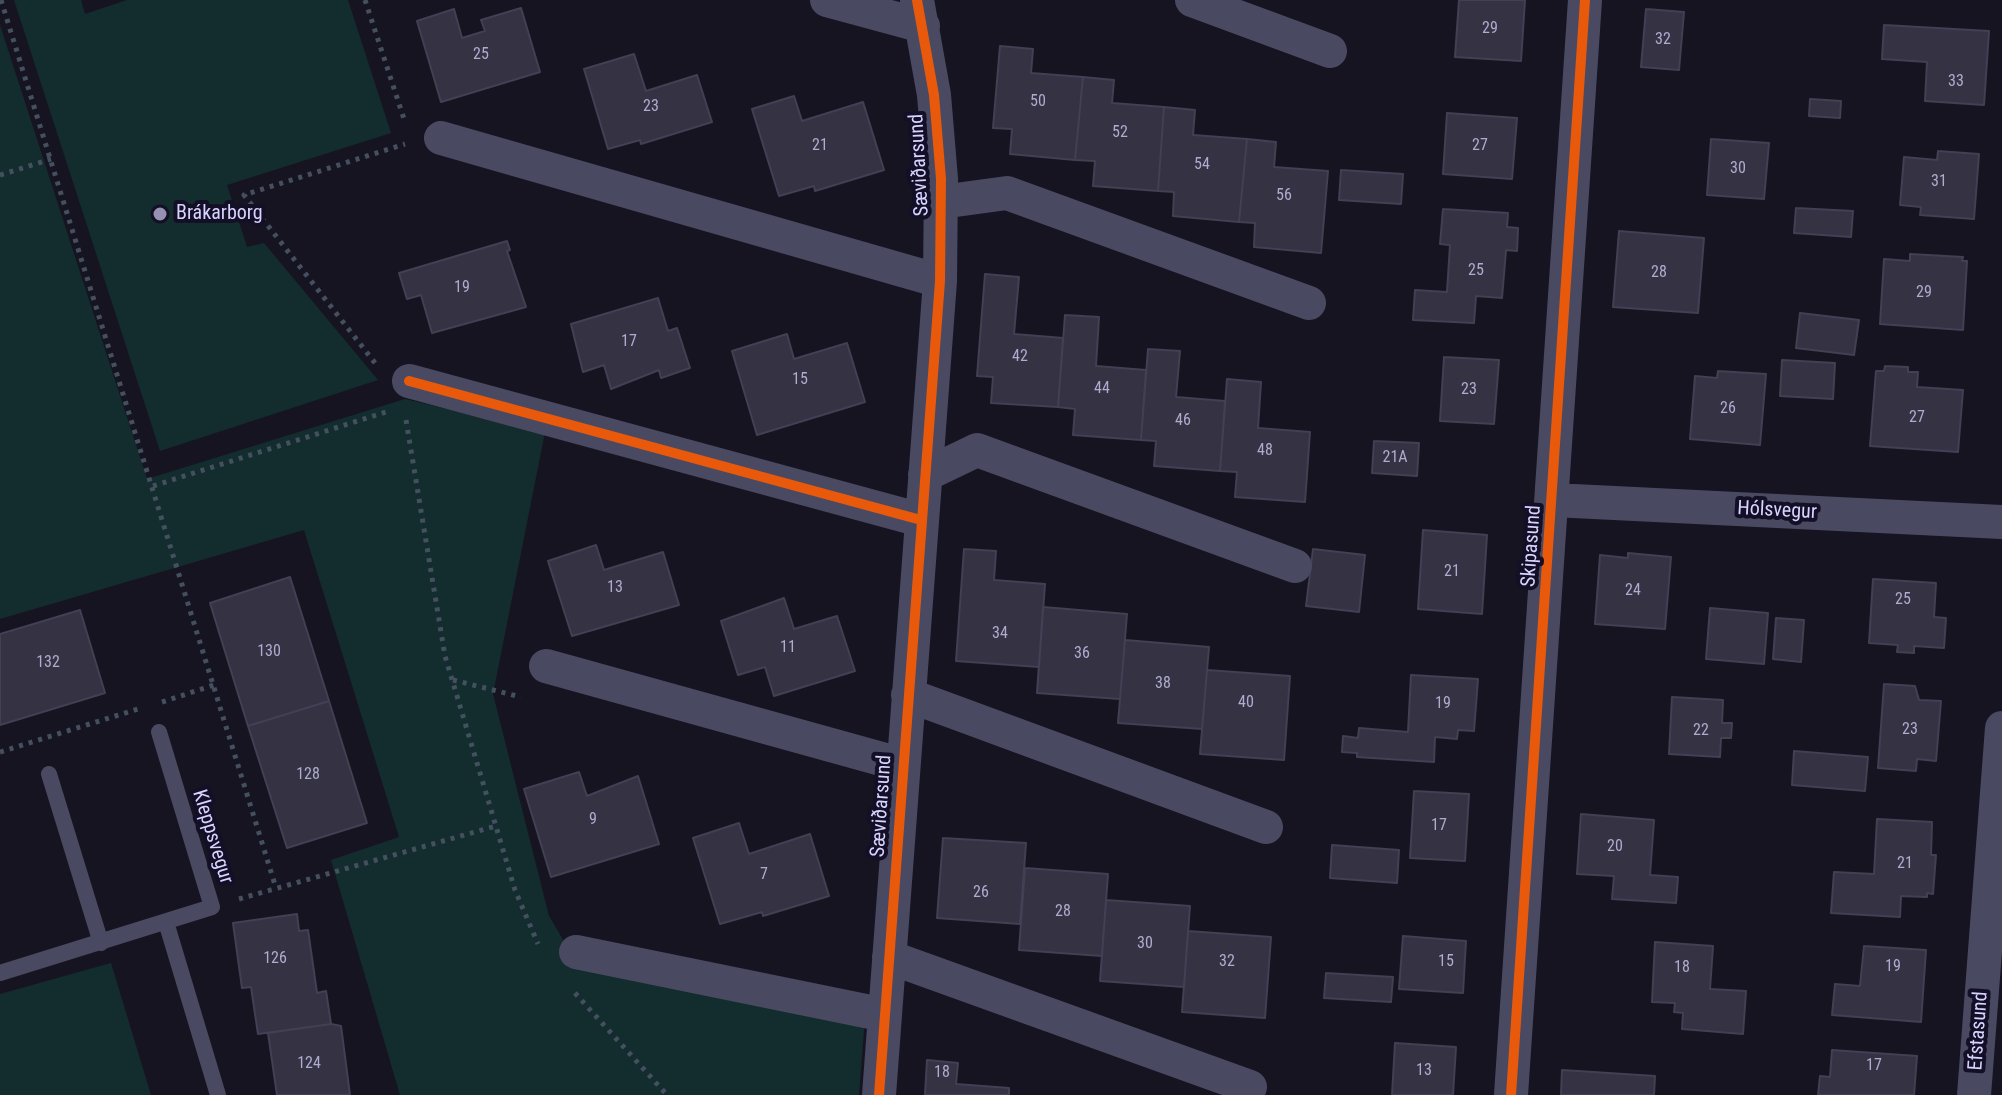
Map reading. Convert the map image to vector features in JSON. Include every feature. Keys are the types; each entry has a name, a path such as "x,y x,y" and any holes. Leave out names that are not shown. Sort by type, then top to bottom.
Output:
{"street":[{"name":"Sæviðarsund","path":"827,0 920,13 934,95 941,202 940,281 879,1095"},
{"path":"1192,0 1330,51"},
{"name":"Skipasund","path":"1511,1095 1585,0"},
{"path":"428,140 940,281"},
{"name":"Sæviðarsund","path":"941,202 1007,193 1309,303"},
{"path":"394,375 921,520"},
{"path":"925,475 977,450 1295,566"},
{"name":"Hólsvegur","path":"1553,500 2002,522"},
{"name":"Sæviðarsund","path":"546,666 903,765"},
{"path":"908,695 1266,827"},
{"name":"Efstasund","path":"1974,1095 2002,728"},
{"path":"576,952 885,1015"},
{"path":"889,957 1250,1087"}],"lane":[{"name":"Kleppsvegur","path":"0,973 212,907 159,732"},
{"path":"49,774 101,943"},
{"path":"166,922 218,1095"}],"path":[{"path":"1,0 276,888"},
{"path":"365,0 401,115 428,140"},
{"path":"394,375 244,195 428,140"},
{"path":"0,175 51,159"},
{"path":"153,486 404,407 452,680 525,916 541,949"},
{"path":"452,680 539,701 546,666"},
{"path":"157,703 214,685"},
{"path":"0,752 143,708"},
{"path":"212,907 496,826"},
{"path":"569,987 667,1095"}],"green space":[{"name":"Brákarborg","path":"14,0 81,0 85,14 127,0 348,0 391,133 227,185 247,247 264,243 378,380 160,451"},
{"path":"0,25 147,479 405,399 545,432 493,694 549,916 581,970 865,1017 859,1095 400,1095 331,860 399,837 304,530 0,619"},
{"path":"111,963 151,1095 0,1095 0,994"}],"building":[{"path":"1459,0 1525,0 1521,61 1455,57"},
{"path":"521,8 540,72 441,102 417,21 454,9 462,38 485,31 481,20"},
{"path":"1646,9 1684,12 1679,70 1641,67"},
{"path":"1884,25 1989,31 1984,105 1925,101 1927,62 1882,59"},
{"path":"1000,46 1033,49 1031,73 1083,77 1075,160 1010,154 1012,129 993,128"},
{"path":"634,54 646,91 697,75 712,122 641,144 640,140 608,149 584,69"},
{"path":"1083,77 1114,80 1112,103 1164,107 1158,191 1093,186 1095,161 1075,160"},
{"path":"794,96 802,121 863,102 884,170 815,191 814,186 779,196 752,109"},
{"path":"1810,99 1841,101 1840,118 1809,116"},
{"path":"1164,107 1195,110 1193,135 1247,139 1239,222 1173,216 1174,192 1158,191"},
{"path":"1447,113 1517,118 1512,179 1443,174"},
{"path":"1247,139 1276,142 1274,167 1328,171 1321,253 1254,247 1255,223 1239,222"},
{"path":"1711,139 1769,143 1764,199 1707,195"},
{"path":"1938,151 1979,154 1974,219 1920,215 1921,207 1900,205 1904,157 1937,160"},
{"path":"1341,170 1403,174 1401,204 1339,200"},
{"path":"1796,208 1853,211 1851,237 1794,233"},
{"path":"1443,209 1508,213 1507,227 1518,228 1517,251 1506,250 1502,298 1476,296 1474,323 1413,320 1415,290 1447,292 1450,245 1440,244"},
{"path":"1619,231 1704,238 1698,313 1613,307"},
{"path":"507,241 510,250 507,251 526,307 432,333 421,295 407,299 399,273"},
{"path":"1910,254 1963,257 1962,261 1967,261 1963,330 1880,324 1884,259 1910,261"},
{"path":"985,274 1019,277 1014,334 1063,338 1058,407 991,403 993,377 977,376"},
{"path":"658,298 668,331 677,328 690,368 661,378 659,370 611,389 604,365 583,372 571,324"},
{"path":"1800,313 1859,320 1854,355 1796,348"},
{"path":"1065,315 1099,317 1096,366 1146,370 1141,440 1073,435 1075,409 1058,407"},
{"path":"787,334 794,359 847,343 865,402 757,435 732,351"},
{"path":"1148,349 1180,351 1176,397 1225,401 1220,471 1154,466 1156,441 1141,440"},
{"path":"1444,357 1499,360 1494,424 1440,421"},
{"path":"1782,360 1835,363 1833,399 1780,396"},
{"path":"1885,366 1908,367 1908,372 1918,372 1917,387 1963,390 1958,452 1870,446 1876,371 1884,371"},
{"path":"1718,371 1766,374 1760,445 1690,439 1695,376 1717,378"},
{"path":"1227,379 1261,382 1258,428 1310,432 1305,502 1235,497 1237,472 1220,471"},
{"path":"1374,441 1419,443 1417,476 1372,473"},
{"path":"1423,530 1487,535 1482,614 1418,609"},
{"path":"596,545 604,570 663,552 679,605 572,636 548,561"},
{"path":"964,549 996,551 994,580 1045,584 1039,667 956,661"},
{"path":"1313,549 1365,555 1359,612 1306,606"},
{"path":"1628,553 1671,557 1665,629 1595,624 1600,555 1628,558"},
{"path":"290,577 329,701 248,726 210,603"},
{"path":"1873,579 1936,583 1934,617 1946,618 1944,648 1914,646 1914,653 1897,652 1898,645 1869,643"},
{"path":"784,598 794,629 837,616 855,671 774,696 765,667 738,675 721,621"},
{"path":"1043,607 1127,614 1120,699 1037,693"},
{"path":"1710,608 1768,613 1764,664 1706,659"},
{"path":"80,610 105,693 0,725 0,634"},
{"path":"1776,618 1804,620 1801,662 1773,659"},
{"path":"1125,640 1209,647 1202,729 1118,723"},
{"path":"1207,670 1290,676 1284,760 1200,754"},
{"path":"1411,675 1478,679 1474,731 1458,730 1457,739 1435,737 1434,762 1357,757 1357,753 1342,752 1343,736 1358,738 1359,728 1408,732"},
{"path":"1884,684 1915,686 1919,700 1941,701 1936,761 1917,759 1916,771 1878,768"},
{"path":"1672,697 1723,700 1722,723 1732,723 1731,738 1721,738 1720,757 1669,754"},
{"path":"329,701 367,823 287,848 248,726"},
{"path":"1794,751 1868,757 1865,791 1792,785"},
{"path":"579,772 587,796 638,776 659,844 551,877 524,789"},
{"path":"1414,791 1469,794 1465,861 1410,858"},
{"path":"1581,814 1654,820 1650,875 1678,877 1676,903 1612,899 1614,876 1577,874"},
{"path":"1877,819 1932,822 1931,855 1936,855 1933,894 1927,893 1927,897 1901,896 1900,917 1831,913 1834,872 1874,874"},
{"path":"739,823 749,854 810,834 829,896 763,916 762,912 720,924 693,838"},
{"path":"943,838 1026,843 1020,924 937,918"},
{"path":"1332,845 1399,850 1397,883 1330,878"},
{"path":"1025,868 1108,874 1102,956 1019,950"},
{"path":"1106,900 1190,906 1184,987 1100,981"},
{"path":"297,914 299,931 308,930 317,993 326,991 331,1024 258,1034 251,987 242,988 233,923"},
{"path":"1188,931 1271,937 1265,1018 1182,1012"},
{"path":"1403,936 1466,941 1463,993 1399,989"},
{"path":"1655,942 1713,946 1710,989 1746,991 1743,1034 1682,1029 1683,1013 1674,1012 1675,1003 1652,1002"},
{"path":"1864,946 1926,950 1921,1022 1832,1015 1835,984 1860,986"},
{"path":"1326,973 1393,977 1391,1002 1324,998"},
{"path":"331,1024 341,1026 350,1095 277,1095 268,1033"},
{"path":"1395,1043 1456,1047 1453,1095 1392,1095"},
{"path":"1832,1050 1917,1056 1914,1095 1818,1095 1820,1076 1830,1077"},
{"path":"927,1060 958,1063 956,1084 1009,1088 1009,1095 925,1095"},
{"path":"1562,1070 1655,1076 1654,1095 1561,1095"}],"cycle path":[{"path":"879,1095 940,281 941,179 934,95 917,0"},
{"path":"1511,1095 1585,0"},
{"path":"409,381 921,520"}],"place":[{"name":"Brákarborg","path":"160,214"}]}
